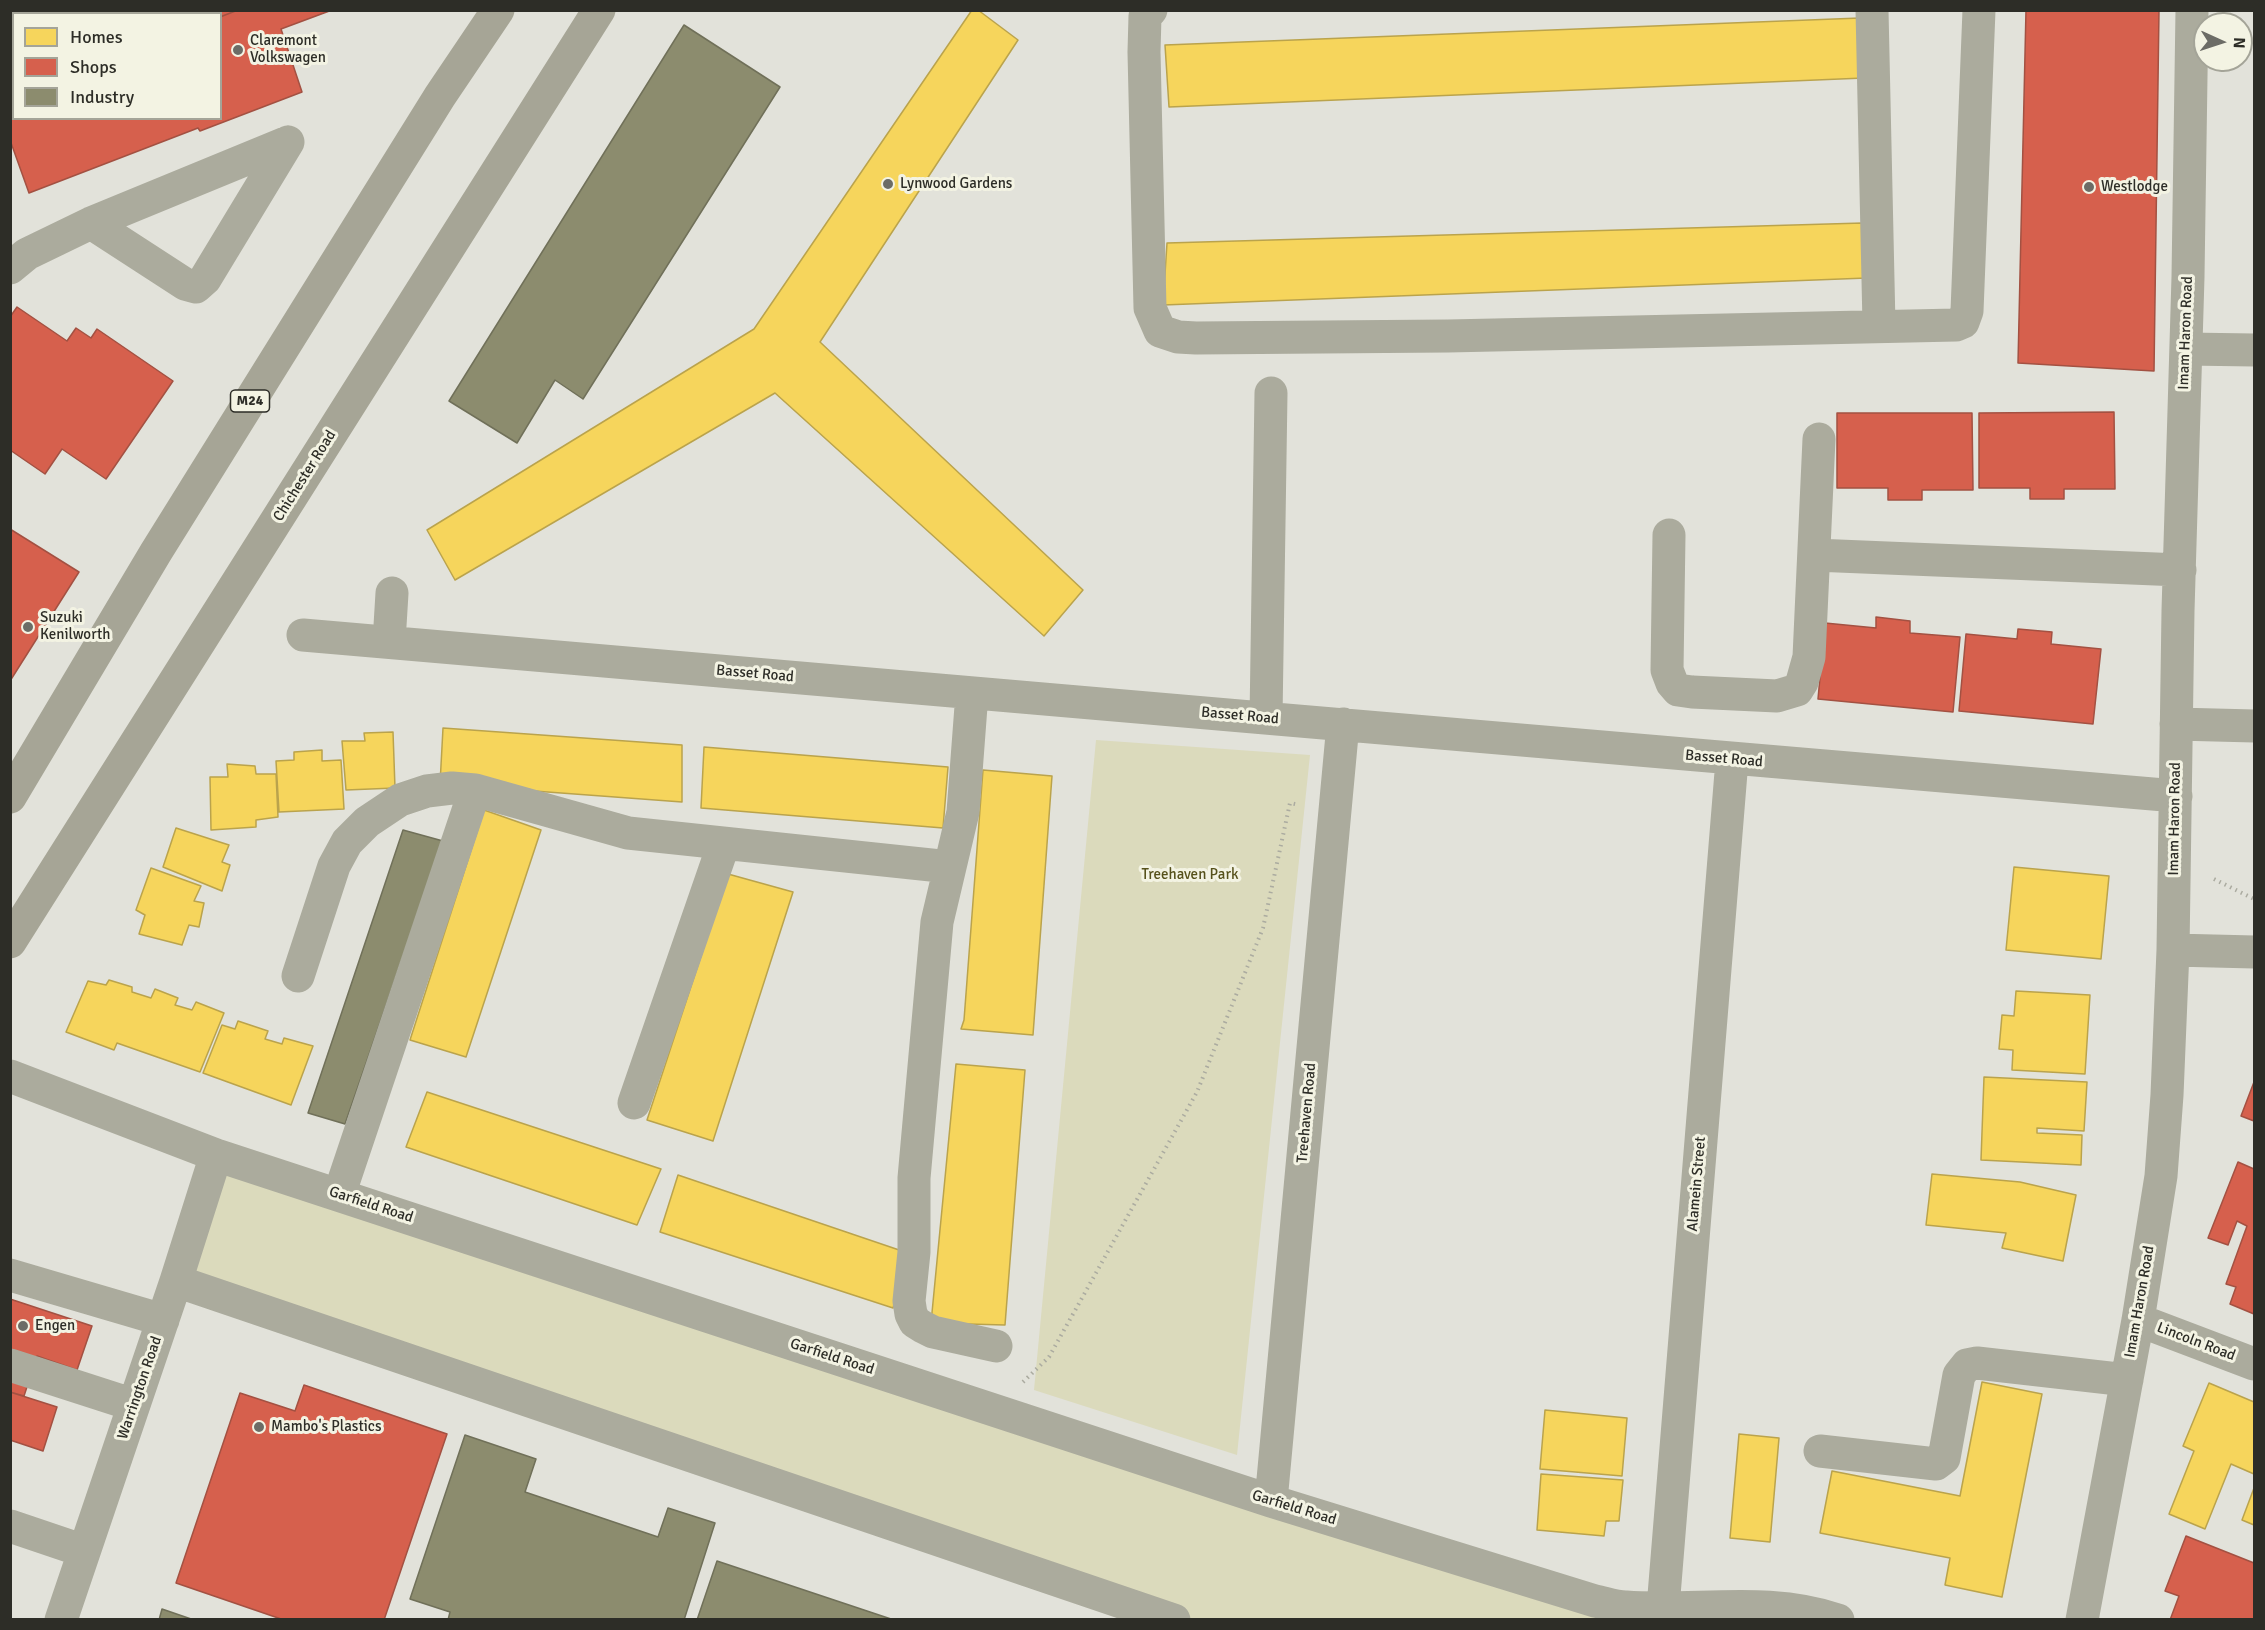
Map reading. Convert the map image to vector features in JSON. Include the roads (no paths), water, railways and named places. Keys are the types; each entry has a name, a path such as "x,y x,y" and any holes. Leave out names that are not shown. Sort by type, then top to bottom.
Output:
{"main road":[{"name":"M24","path":"10,797 156,552 440,96 498,10"},
{"name":"Chichester Road","path":"10,942 599,10"}],"street":[{"path":"1151,10 1145,16 1144,52 1150,308 1160,331 1178,338 1448,336 1956,325 1965,319 1979,10"},
{"path":"1872,10 1879,325"},
{"name":"Imam Haron Road","path":"2082,1620 2138,1320 2161,1176 2167,1095 2173,950 2192,10"},
{"path":"10,268 27,254 92,223 201,176 288,142 205,279 196,286 185,284 92,223"},
{"path":"2186,349 2254,350"},
{"path":"1266,718 1271,393"},
{"path":"1669,535 1667,670 1672,683 1678,690 1692,692 1776,696 1797,690 1802,682 1809,657 1819,439"},
{"path":"1814,555 2180,570"},
{"path":"389,642 392,593"},
{"name":"Basset Road","path":"303,635 1343,724 1732,760 2176,796"},
{"path":"972,693 963,812 937,922 914,1178 914,1252 909,1301 915,1322 923,1327 933,1332 996,1346"},
{"name":"Treehaven Road","path":"1270,1501 1343,724"},
{"path":"2176,724 2254,726"},
{"name":"Alamein Street","path":"1662,1614 1732,760"},
{"path":"298,976 334,866 347,842 367,822 400,800 427,791 452,788 496,794 613,830 950,867"},
{"path":"339,1195 475,790"},
{"path":"634,1103 724,843"},
{"path":"2173,950 2254,952"},
{"name":"Garfield Road","path":"10,1076 216,1155 1270,1501 1595,1601 1662,1614 1758,1605 1798,1609 1838,1620"},
{"name":"Warrington Road","path":"61,1620 176,1281 216,1155"},
{"path":"10,1275 163,1320"},
{"path":"176,1281 1174,1620"},
{"name":"Lincoln Road","path":"2138,1320 2254,1364"},
{"path":"1820,1451 1936,1464 1944,1458 1959,1375 1967,1365 1977,1363 2127,1380"},
{"path":"10,1365 134,1405"},
{"path":"10,1526 84,1551"}],"place":[{"name":"Claremont Volkswagen","path":"238,50"},
{"name":"Lynwood Gardens","path":"888,184"},
{"name":"Westlodge","path":"2089,187"},
{"name":"Suzuki Kenilworth","path":"28,627"},
{"name":"Engen","path":"23,1326"},
{"name":"Mambo's Plastics","path":"259,1427"}],"park label":[{"name":"Treehaven Park","path":"1190,875"}]}
